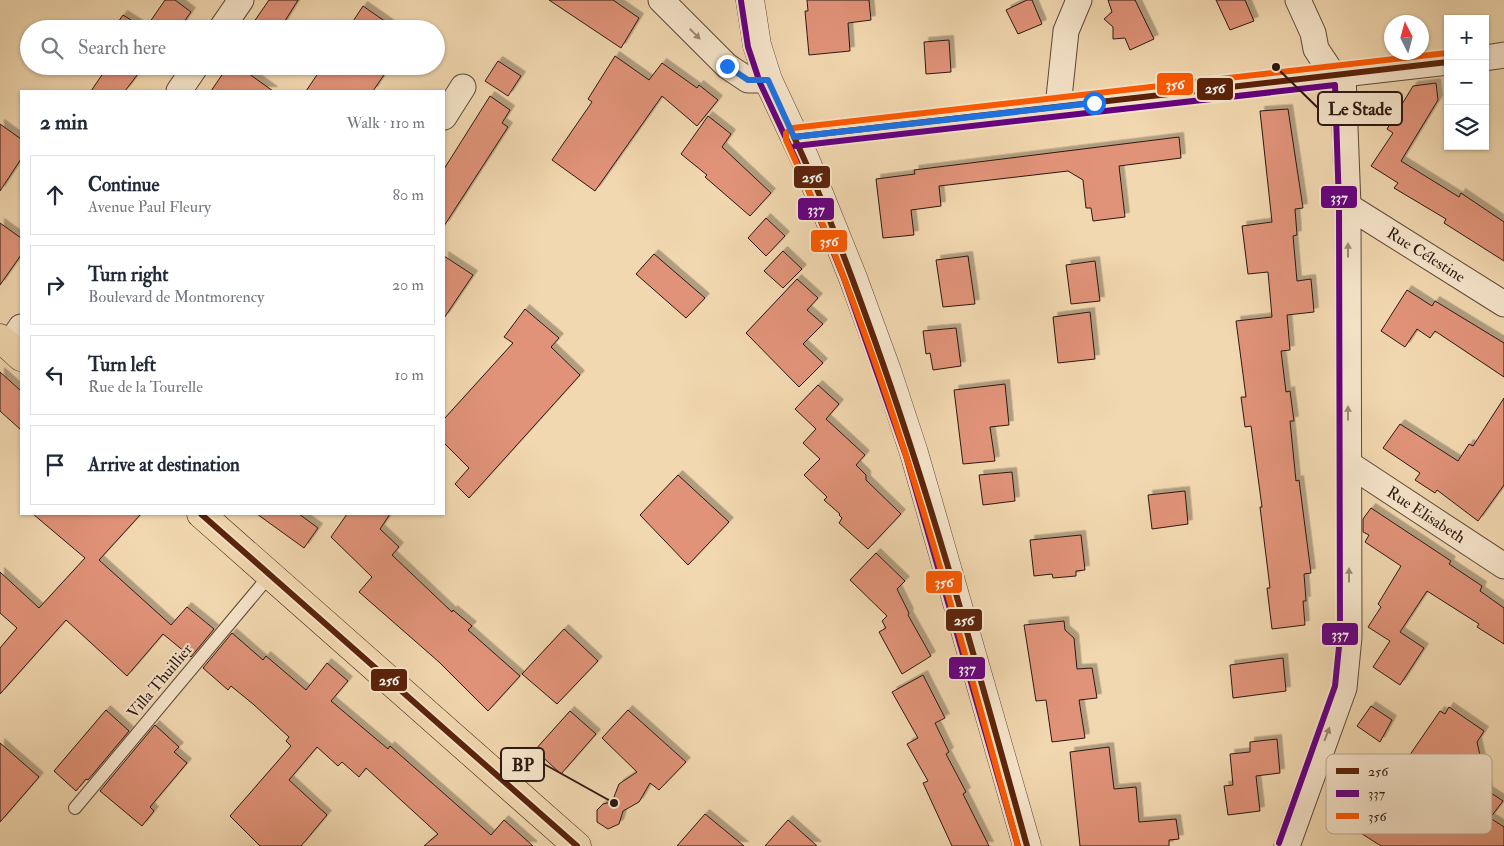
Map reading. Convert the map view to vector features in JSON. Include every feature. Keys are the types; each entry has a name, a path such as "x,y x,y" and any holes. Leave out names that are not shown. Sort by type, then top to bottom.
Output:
{"main road":[{"path":"202,515 577,846"}],"street":[{"path":"228,20 241,0"},
{"path":"661,0 727,66 748,80 768,80"},
{"path":"750,0 757,45 768,80 805,159 852,278 887,371 911,444 965,624 1027,846"},
{"path":"1058,107 1066,31 1079,0"},
{"path":"1287,846 1344,688 1349,637 1348,206 1339,75 1316,49 1313,33 1298,0"},
{"path":"1489,57 1504,55"},
{"path":"794,137 1444,62"},
{"path":"180,90 190,75"},
{"path":"445,114 463,87"},
{"name":"Rue Célestine","path":"1348,206 1504,304"},
{"name":"Rue Elisabeth","path":"1348,464 1504,566"}],"lane":[{"name":"Villa Thuillier","path":"75,808 270,575"}],"building":[{"path":"165,0 175,0 191,12 185,20 151,20"},
{"path":"269,0 298,0 286,20 255,20"},
{"path":"549,0 613,0 639,18 621,48"},
{"path":"807,0 869,0 871,20 848,23 850,51 809,55 805,11 808,11"},
{"path":"1027,0 1032,0 1042,24 1018,34 1006,10"},
{"path":"1108,0 1135,0 1154,39 1130,50 1125,38 1113,39 1113,27 1104,19 1112,12"},
{"path":"1216,0 1245,0 1254,21 1230,30"},
{"path":"363,6 383,20 354,20"},
{"path":"123,15 131,20 119,20"},
{"path":"949,40 951,72 926,74 924,42"},
{"path":"615,56 649,80 662,63 697,88 699,85 718,100 697,126 662,96 595,191 552,160 592,102 588,99"},
{"path":"498,61 521,76 508,96 485,81"},
{"path":"102,75 137,75 126,90 92,90"},
{"path":"222,75 251,75 272,90 212,90"},
{"path":"317,75 384,75 374,90 307,90"},
{"path":"1436,83 1438,100 1401,161 1459,197 1461,193 1504,222 1504,261 1444,223 1446,219 1394,188 1398,183 1371,166 1393,133 1387,129 1413,86"},
{"path":"490,96 510,110 502,123 508,127 445,224 445,167"},
{"path":"1288,109 1303,208 1295,209 1297,235 1293,236 1297,281 1311,279 1314,312 1287,315 1290,350 1281,351 1286,392 1290,391 1294,421 1290,421 1296,481 1299,480 1311,573 1304,574 1306,601 1303,601 1305,625 1272,629 1267,588 1270,588 1260,507 1262,507 1251,426 1245,427 1241,397 1246,397 1236,321 1272,317 1268,272 1248,274 1242,226 1272,222 1260,111"},
{"path":"708,116 731,134 722,147 771,193 750,216 705,177 707,175 681,154"},
{"path":"0,124 20,138 20,161 0,191"},
{"path":"1179,137 1181,158 1119,166 1125,217 1093,221 1091,208 1086,208 1083,180 1068,171 939,186 941,206 911,210 914,235 883,238 876,179 915,174 914,170"},
{"path":"766,218 785,236 766,256 748,238"},
{"path":"0,223 20,237 20,256 0,285"},
{"path":"783,251 802,269 783,288 764,271"},
{"path":"654,254 705,298 686,318 636,274"},
{"path":"968,256 975,304 943,307 936,260"},
{"path":"445,257 473,275 445,317"},
{"path":"1095,261 1100,301 1071,304 1066,265"},
{"path":"797,279 818,298 807,310 823,324 803,344 823,363 799,387 746,333"},
{"path":"1407,290 1432,306 1435,301 1504,343 1504,377 1435,331 1430,338 1417,329 1405,347 1381,331"},
{"path":"525,309 559,338 551,347 580,375 469,498 455,484 469,468 445,444 445,418 513,343 504,337"},
{"path":"1090,312 1095,359 1058,363 1053,317"},
{"path":"956,328 961,366 933,370 930,353 926,354 923,331"},
{"path":"0,372 20,390 20,429 0,411"},
{"path":"1005,384 1009,425 990,427 995,461 963,464 954,390"},
{"path":"818,385 839,404 826,419 865,455 856,465 866,475 866,480 901,514 868,549 839,523 842,518 840,514 824,500 827,497 804,475 820,459 803,443 816,429 795,409"},
{"path":"1504,398 1504,485 1478,521 1437,490 1435,493 1415,480 1420,473 1383,448 1400,424 1458,461 1469,444 1473,446"},
{"path":"1012,472 1015,501 983,505 979,475"},
{"path":"678,475 729,522 688,565 640,515"},
{"path":"1185,491 1188,524 1152,529 1148,495"},
{"path":"1371,508 1451,561 1449,564 1482,586 1480,591 1504,608 1504,644 1477,627 1479,624 1427,591 1400,632 1424,648 1400,685 1373,667 1390,641 1368,627 1381,607 1378,604 1401,566 1365,542 1369,535 1363,532 1363,519"},
{"path":"34,515 140,515 99,560 171,625 187,607 214,629 191,657 163,634 127,676 66,620 0,694 0,648 17,628 0,613 0,572 39,608 85,558"},
{"path":"258,515 300,515 318,528 304,548"},
{"path":"346,515 389,515 380,529 399,547 392,555 452,612 453,610 472,626 468,630 520,676 488,711 439,662 359,592 372,577 331,537"},
{"path":"1081,535 1085,570 1076,571 1076,576 1053,578 1052,574 1034,576 1030,540"},
{"path":"876,553 905,581 897,589 909,613 908,615 931,656 902,674 879,632 886,628 882,621 887,616 850,580"},
{"path":"1064,621 1065,630 1074,638 1077,669 1092,668 1097,698 1079,700 1085,738 1052,742 1046,700 1036,701 1024,625"},
{"path":"564,629 598,661 557,704 522,674"},
{"path":"232,633 263,660 266,656 306,690 327,663 348,681 331,701 388,749 390,746 491,835 504,820 533,846 424,846 438,834 366,768 359,777 342,762 338,766 317,747 289,780 327,815 301,846 260,846 230,816 291,746 286,741 289,737 253,704 231,686 228,690 203,668"},
{"path":"1283,658 1286,691 1233,698 1230,665"},
{"path":"923,675 945,718 935,723 949,752 946,754 966,792 963,794 989,846 952,846 923,783 928,781 907,744 918,738 892,692"},
{"path":"1371,706 1392,720 1380,742 1357,726"},
{"path":"1449,707 1484,731 1477,742 1480,754 1410,754 1440,711 1445,714"},
{"path":"106,710 129,731 88,780 86,779 76,791 54,771"},
{"path":"628,710 686,762 659,790 650,783 639,802 623,811 619,824 608,829 597,822 597,810 603,804 612,802 619,784 637,772 602,738"},
{"path":"570,711 596,734 561,774 535,750"},
{"path":"155,725 179,747 174,752 187,763 150,807 154,811 142,826 100,791"},
{"path":"1277,739 1280,773 1256,776 1260,811 1228,815 1224,786 1233,785 1230,754 1250,752 1250,742"},
{"path":"0,743 39,777 0,822"},
{"path":"1109,747 1114,789 1136,787 1139,822 1176,819 1179,839 1169,840 1169,846 1080,846 1070,752"},
{"path":"1492,794 1503,801 1492,815"},
{"path":"705,814 744,846 677,846"},
{"path":"1492,819 1504,827 1504,846 1381,846 1362,834 1492,834"},
{"path":"788,820 817,846 765,846"}],"transit line":[{"name":"337","path":"741,1 748,47 760,83 797,162 845,281 906,456 1018,846"},
{"name":"356","path":"1018,846 943,577 888,400 857,312 823,225 786,140 786,133 793,128 1444,53"},
{"name":"256","path":"1027,846 952,581 912,449 842,250 794,137 1444,62"},
{"name":"337","path":"795,146 1335,85 1339,206 1340,637 1335,686 1279,843"},
{"name":"256","path":"202,515 577,846"}],"place":[{"name":"Le Stade","path":"1276,67"},
{"name":"BP","path":"614,803"}],"route":[{"path":"727,66 748,80 768,80 794,137 1094,103"}]}
